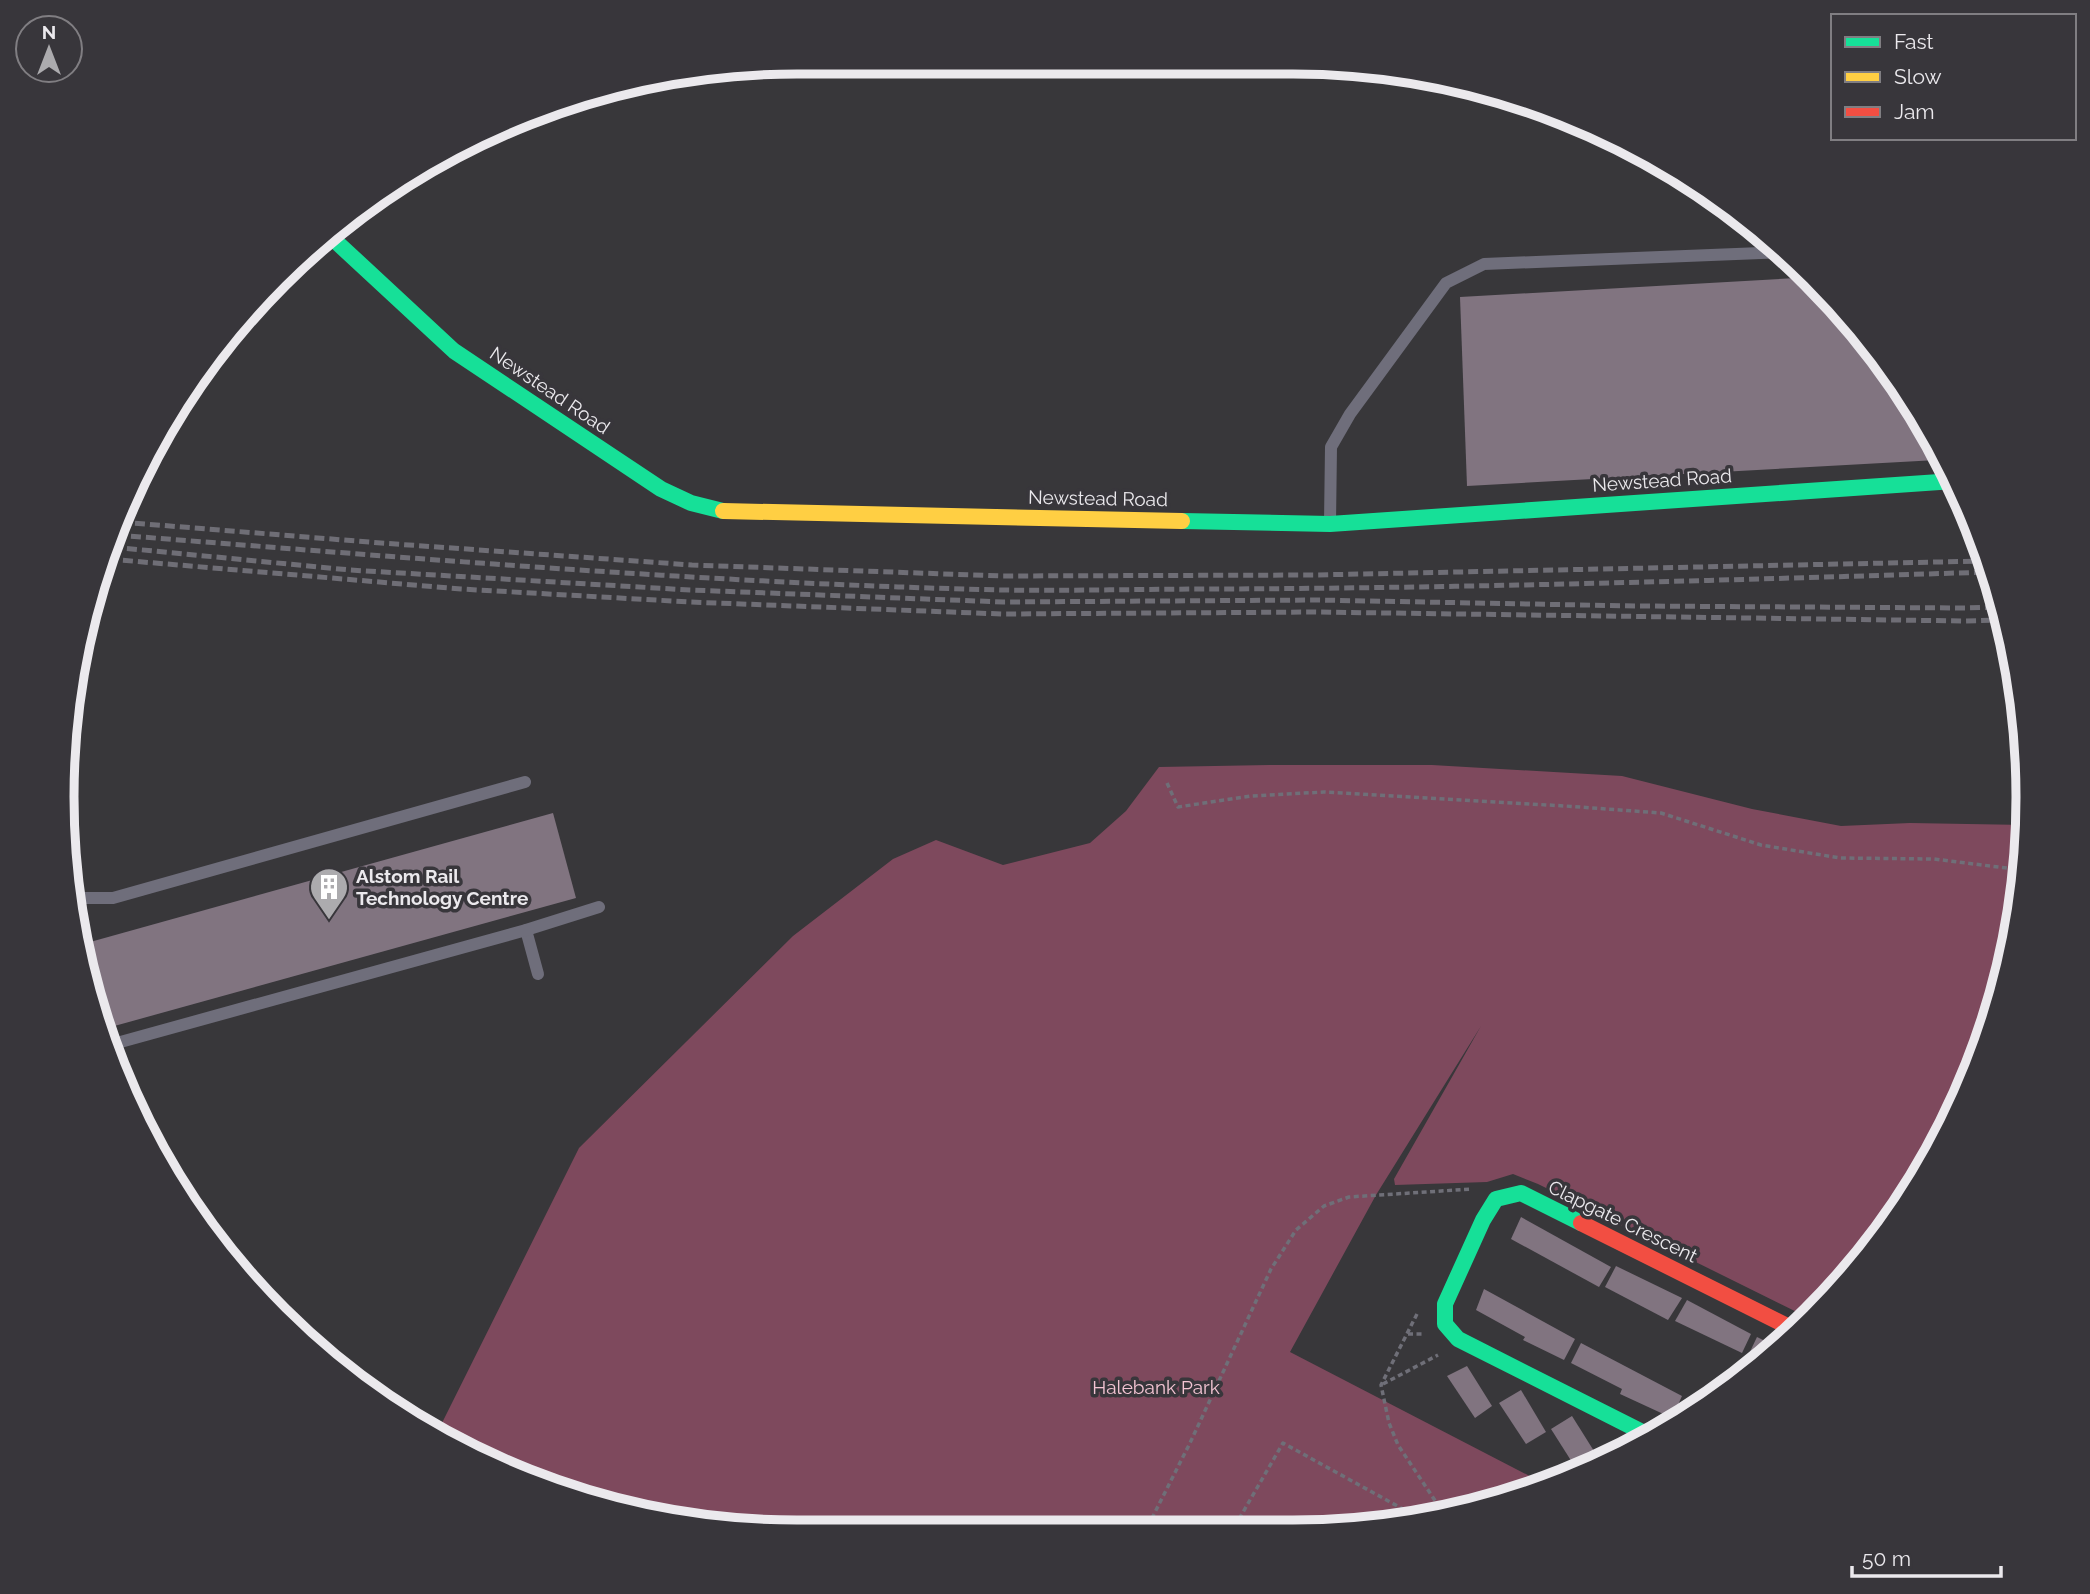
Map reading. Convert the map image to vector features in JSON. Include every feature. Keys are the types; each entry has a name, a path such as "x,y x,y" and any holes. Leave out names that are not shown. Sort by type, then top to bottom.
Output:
{"street":[{"name":"Newstead Road","path":"335,241 454,351 661,489 691,503 727,512 1331,524 1944,482"},
{"name":"Clapgate Crescent","path":"1496,1199 1521,1194 1787,1326"},
{"path":"1496,1199 1483,1220 1445,1304 1445,1324 1458,1339 1641,1431"}],"lane":[{"path":"1331,524 1331,447 1350,414 1446,283 1484,264 1768,252"},
{"path":"81,898 113,898 525,782"},
{"path":"117,1043 526,930 599,907"},
{"path":"526,930 538,974"}],"path":[{"path":"1167,783 1178,807 1251,796 1324,792 1661,813 1761,845 1840,858 1934,859 2012,869"},
{"path":"1152,1520 1271,1269 1296,1230 1324,1206 1349,1198 1476,1188 1496,1199"},
{"path":"1439,1506 1398,1445 1389,1423 1381,1385 1452,1347 1458,1339"},
{"path":"1238,1520 1283,1443 1407,1511"}],"green space":[{"name":"Halebank Park","path":"1432,765 1622,776 1752,809 1841,826 1910,823 2015,825 2003,938 1978,1030 1942,1117 1920,1159 1867,1237 1800,1314 1513,1174 1487,1182 1395,1185 1394,1179 1481,1026 1376,1195 1290,1352 1535,1479 1526,1482 1434,1507 1340,1519 750,1519 656,1507 610,1496 520,1465 440,1427 579,1148 793,936 893,859 936,840 1003,865 1090,843 1126,811 1159,767"}],"building":[{"path":"1797,278 1867,357 1895,395 1933,460 1467,486 1460,297"},
{"name":"Alstom Rail Technology Centre","path":"553,813 576,898 111,1027 88,943"},
{"path":"1521,1217 1611,1267 1599,1287 1511,1239"},
{"path":"1616,1266 1682,1298 1668,1320 1605,1287"},
{"path":"1484,1289 1575,1339 1564,1360 1523,1340 1525,1337 1476,1310"},
{"path":"1687,1300 1751,1334 1742,1353 1675,1321"},
{"path":"1757,1337 1768,1343 1748,1359"},
{"path":"1581,1343 1682,1396 1675,1412 1668,1416 1620,1394 1622,1389 1571,1363"},
{"path":"1467,1366 1492,1406 1475,1418 1447,1376"},
{"path":"1521,1390 1546,1432 1526,1444 1499,1403"},
{"path":"1572,1416 1596,1454 1573,1464 1551,1429"}],"railway":[{"path":"128,523 692,565 1003,576 1314,575 1977,561"},
{"path":"123,536 668,576 1000,590 1507,585 1981,572"},
{"path":"118,548 350,570 690,590 1003,602 1315,600 1637,606 1991,607"},
{"path":"114,559 461,589 690,602 1002,614 1315,612 1994,620"}],"traffic: fast":[{"path":"335,241 454,351 661,489 691,503 723,511"},
{"path":"1182,521 1330,524 1944,482"},
{"path":"1581,1223 1521,1193 1496,1199 1483,1220 1445,1304 1445,1324 1458,1339 1641,1431"}],"traffic: slow":[{"path":"723,511 1182,521"}],"traffic: jam":[{"path":"1581,1223 1787,1326"}],"place":[{"name":"Alstom Rail Technology Centre","path":"329,921"}]}
